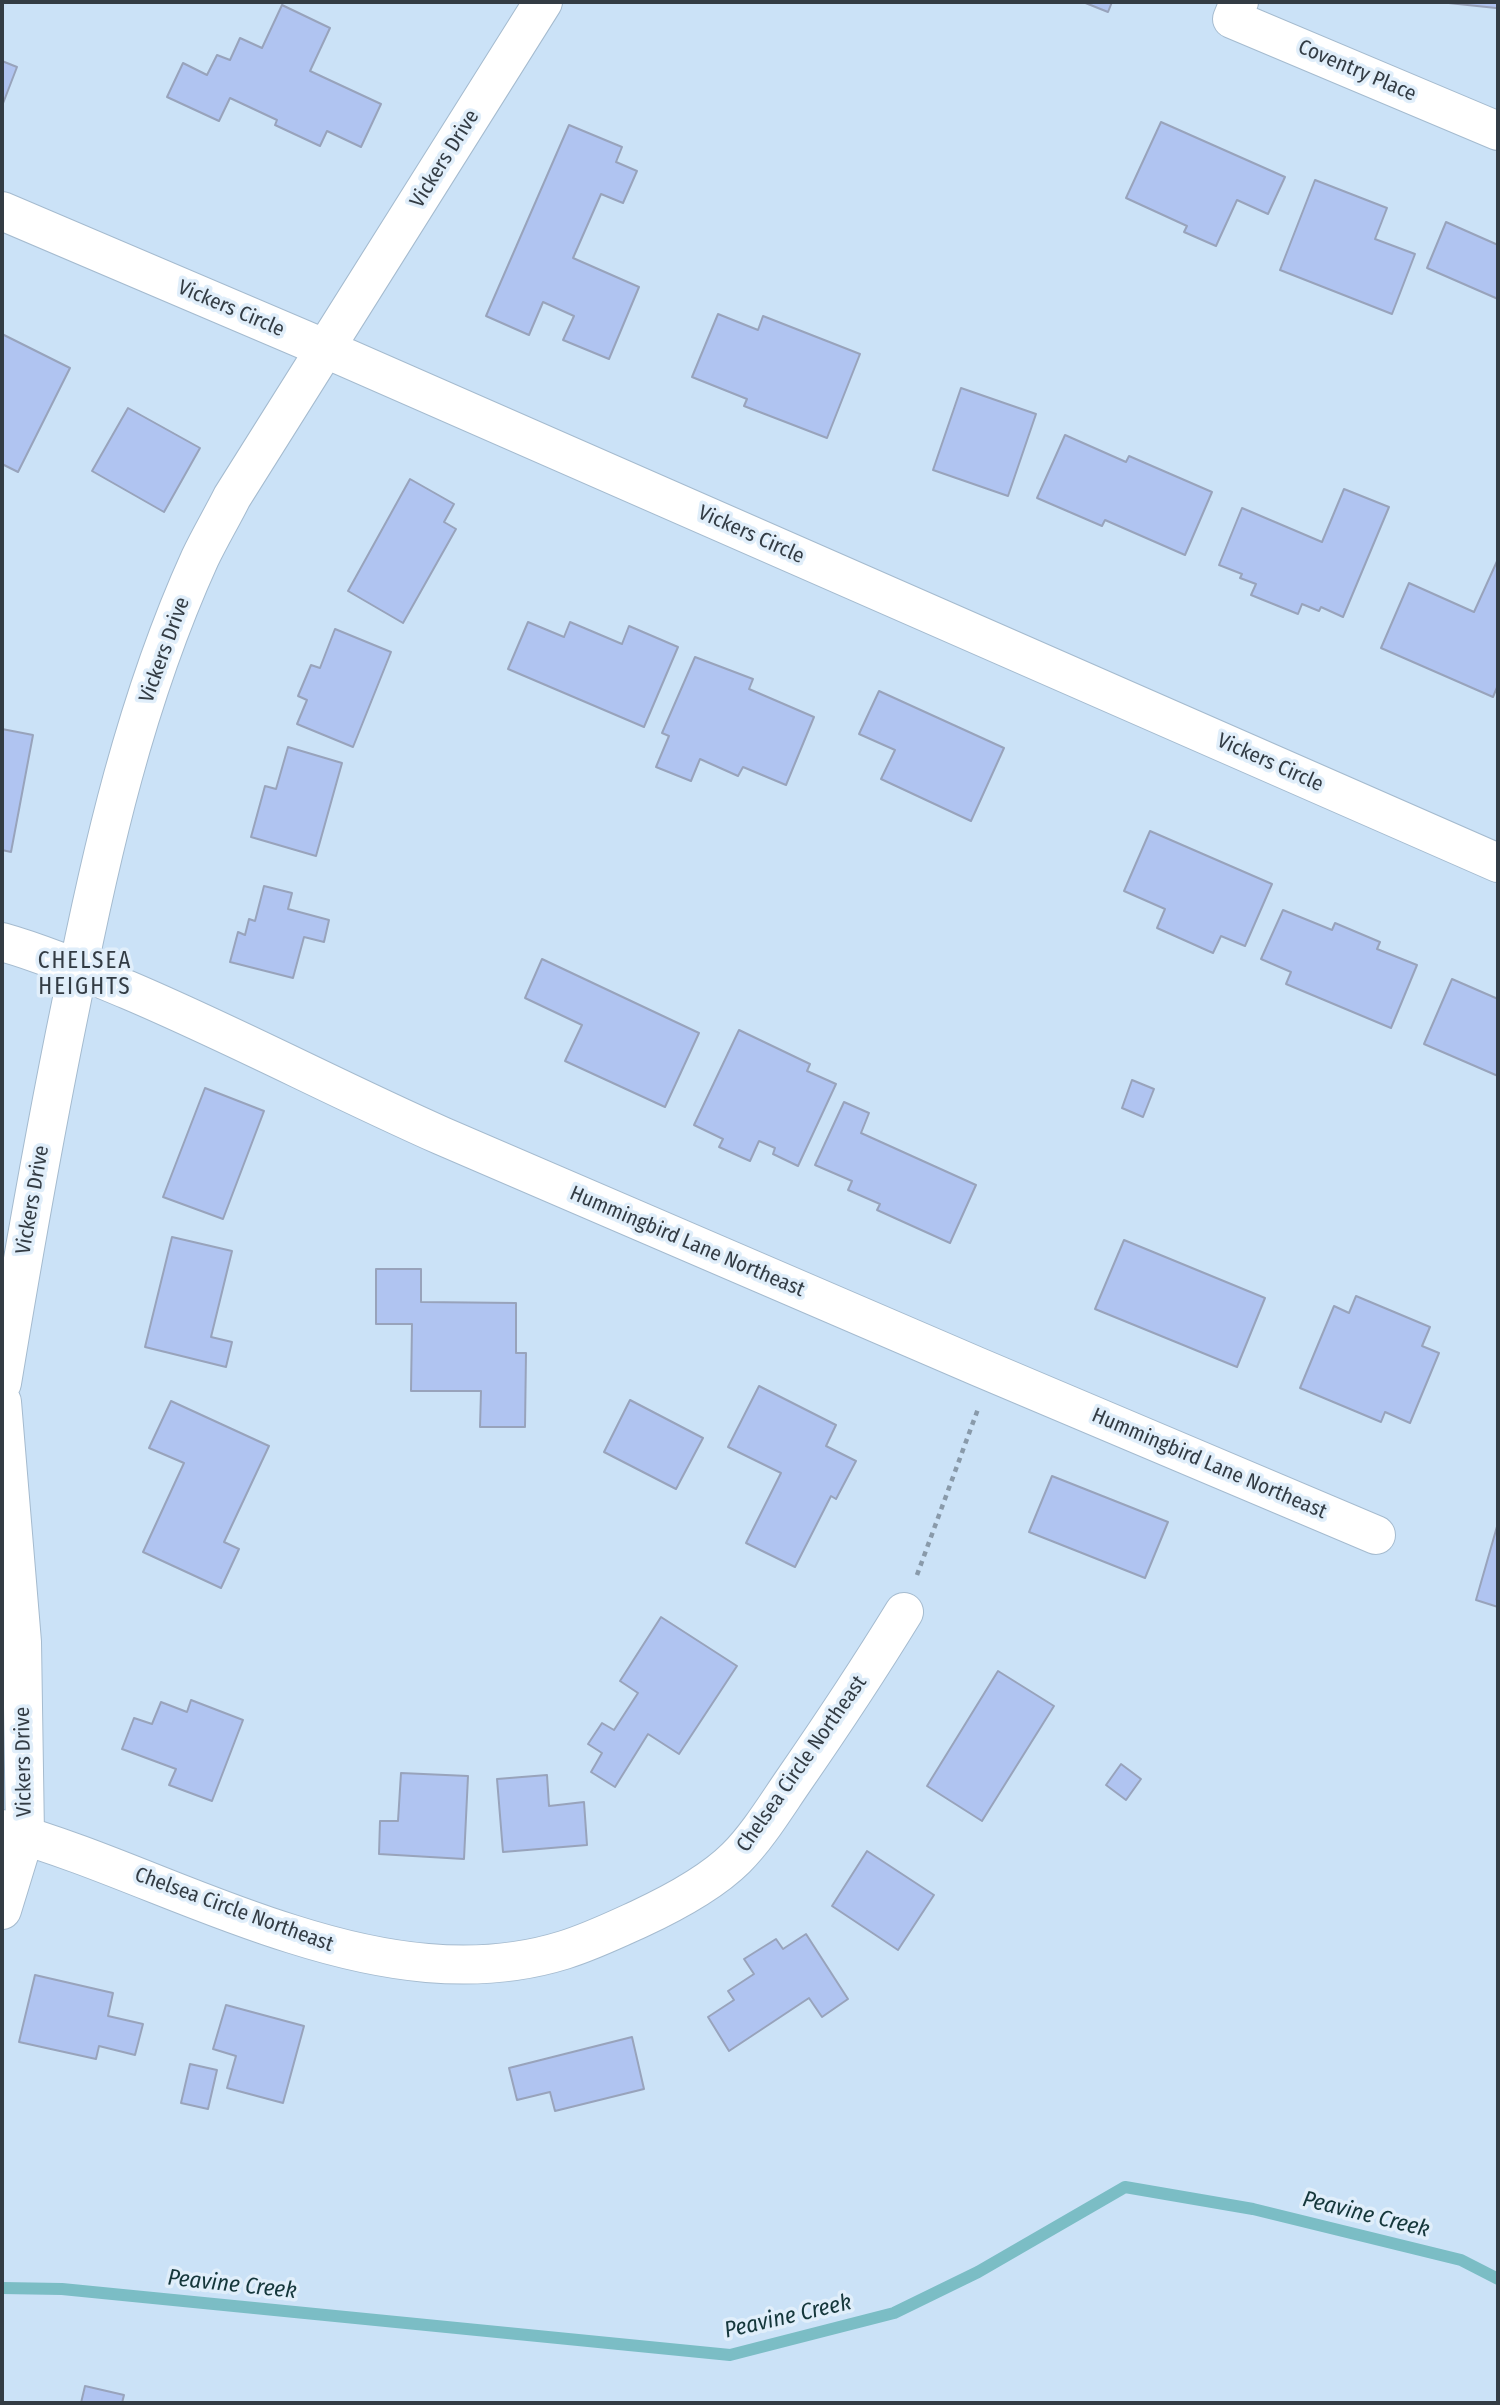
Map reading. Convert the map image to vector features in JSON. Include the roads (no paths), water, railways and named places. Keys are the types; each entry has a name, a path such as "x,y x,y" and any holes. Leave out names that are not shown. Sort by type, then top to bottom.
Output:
{"street":[{"name":"Vickers Drive","path":"2,1383 36,1175 102,855 130,748 175,618 201,556 232,497 543,2"},
{"name":"Coventry Place","path":"1239,2 1232,19 1498,131"},
{"name":"Vickers Circle","path":"2,211 326,349 1498,863"},
{"name":"Hummingbird Lane Northeast","path":"2,942 30,949 175,1010 363,1101 991,1373 1376,1535"},
{"name":"Vickers Drive","path":"2,1402 22,1642 13,1832 2,1910"},
{"name":"Chelsea Circle Northeast","path":"13,1832 142,1877 241,1917 357,1952 461,1966 506,1962 563,1950 616,1930 664,1907 736,1858 855,1691 904,1612"}],"waterway":[{"name":"Peavine Creek","path":"2,2288 62,2289 730,2355 894,2313 978,2272 1125,2187 1253,2209 1461,2260 1498,2279"}],"district":[{"name":"CHELSEA HEIGHTS","path":"85,975"}]}
